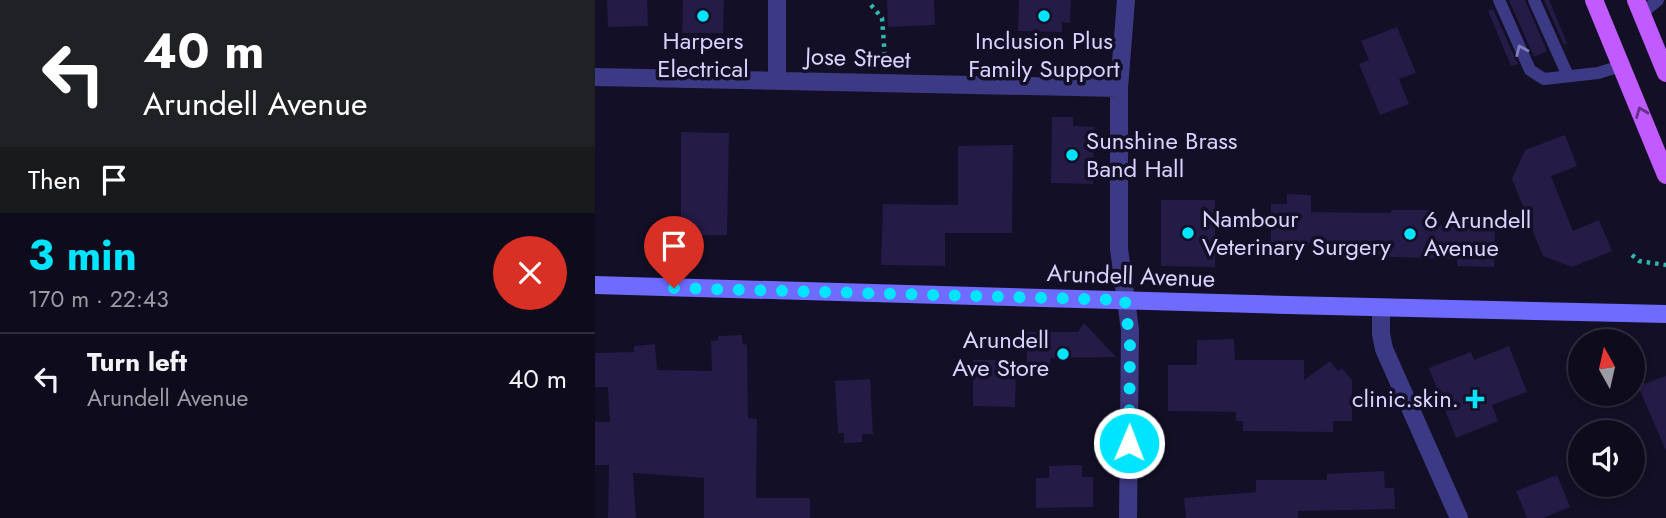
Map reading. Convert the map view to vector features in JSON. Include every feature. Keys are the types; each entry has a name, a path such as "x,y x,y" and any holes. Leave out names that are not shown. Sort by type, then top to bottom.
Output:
{"main road":[{"path":"1594,0 1666,175"},
{"path":"1638,7 1666,73"},
{"name":"Arundell Avenue","path":"595,285 1666,314"}],"street":[{"path":"777,0 777,80"},
{"path":"1126,0 1119,89 1119,249 1130,346 1128,518"},
{"name":"Jose Street","path":"595,77 1119,89"},
{"path":"1381,308 1381,339 1384,349 1459,518"}],"lane":[{"path":"1499,0 1529,70 1544,79 1598,73 1621,66"},
{"path":"1534,0 1568,76"},
{"path":"1638,7 1658,0"}],"path":[{"path":"871,5 882,18 885,58"},
{"path":"1632,255 1639,261 1666,265"}],"building":[{"path":"607,0 647,0 648,26 608,27"},
{"name":"Harpers Electrical","path":"683,0 724,0 723,33 682,33"},
{"path":"887,0 934,0 935,25 888,27"},
{"name":"Inclusion Plus Family Support","path":"1019,0 1071,0 1070,23 1062,22 1062,32 1018,31"},
{"path":"1509,0 1525,0 1547,51 1534,57"},
{"path":"1544,0 1549,0 1567,43 1564,45"},
{"path":"1493,9 1518,64 1511,66 1488,11"},
{"path":"1397,27 1416,73 1399,79 1409,104 1380,115 1359,64 1369,60 1361,41"},
{"name":"Sunshine Brass Band Hall","path":"1052,117 1073,117 1073,126 1094,127 1093,184 1051,183"},
{"path":"681,132 729,133 727,235 681,236"},
{"path":"1565,135 1577,166 1551,176 1558,194 1573,231 1599,220 1612,251 1572,267 1543,256 1512,179 1525,150"},
{"path":"1013,145 1012,233 945,233 945,266 881,265 883,204 958,205 958,146"},
{"path":"1287,194 1311,195 1311,212 1391,213 1391,210 1430,210 1430,225 1495,227 1494,267 1457,266 1457,259 1333,255 1333,244 1271,242 1271,204 1287,204"},
{"name":"Nambour Veterinary Surgery","path":"1161,200 1215,200 1215,267 1161,266"},
{"name":"Arundell Ave Store","path":"1084,323 1116,357 1050,358 1050,373 1027,373 1027,332 1078,332"},
{"path":"742,335 742,343 747,345 748,418 757,419 756,498 810,498 810,518 704,518 704,478 633,473 636,518 608,518 609,465 595,465 595,422 610,422 608,387 595,387 595,353 634,352 634,346 655,344 657,370 712,371 711,341 718,340 718,336"},
{"path":"1234,339 1235,360 1304,360 1304,380 1330,361 1338,371 1342,368 1352,380 1352,421 1333,421 1333,432 1243,431 1243,421 1236,421 1236,412 1168,411 1168,365 1197,365 1197,340"},
{"name":"clinic.skin.","path":"1509,346 1527,392 1492,405 1498,421 1456,438 1429,368 1471,352 1474,360"},
{"path":"973,360 1016,360 1015,407 973,406"},
{"path":"1666,376 1666,451 1645,402 1645,384"},
{"path":"870,379 873,434 862,434 862,442 844,443 844,433 838,433 835,381"},
{"path":"1082,465 1082,477 1093,477 1093,507 1036,508 1036,478 1049,478 1049,466"},
{"path":"1384,471 1385,488 1394,488 1395,509 1298,511 1298,518 1186,518 1184,498 1256,492 1256,480 1327,480 1327,474"},
{"path":"1557,475 1570,507 1543,518 1527,518 1516,491"}],"place":[{"name":"Harpers Electrical","path":"703,16"},
{"name":"Inclusion Plus Family Support","path":"1044,16"},
{"name":"Sunshine Brass Band Hall","path":"1072,155"},
{"name":"Nambour Veterinary Surgery","path":"1188,233"},
{"name":"6 Arundell Avenue","path":"1410,234"},
{"name":"Arundell Ave Store","path":"1063,354"},
{"name":"clinic.skin.","path":"1475,399"}],"route":[{"path":"674,288 1125,300 1130,330 1129,443"}]}
